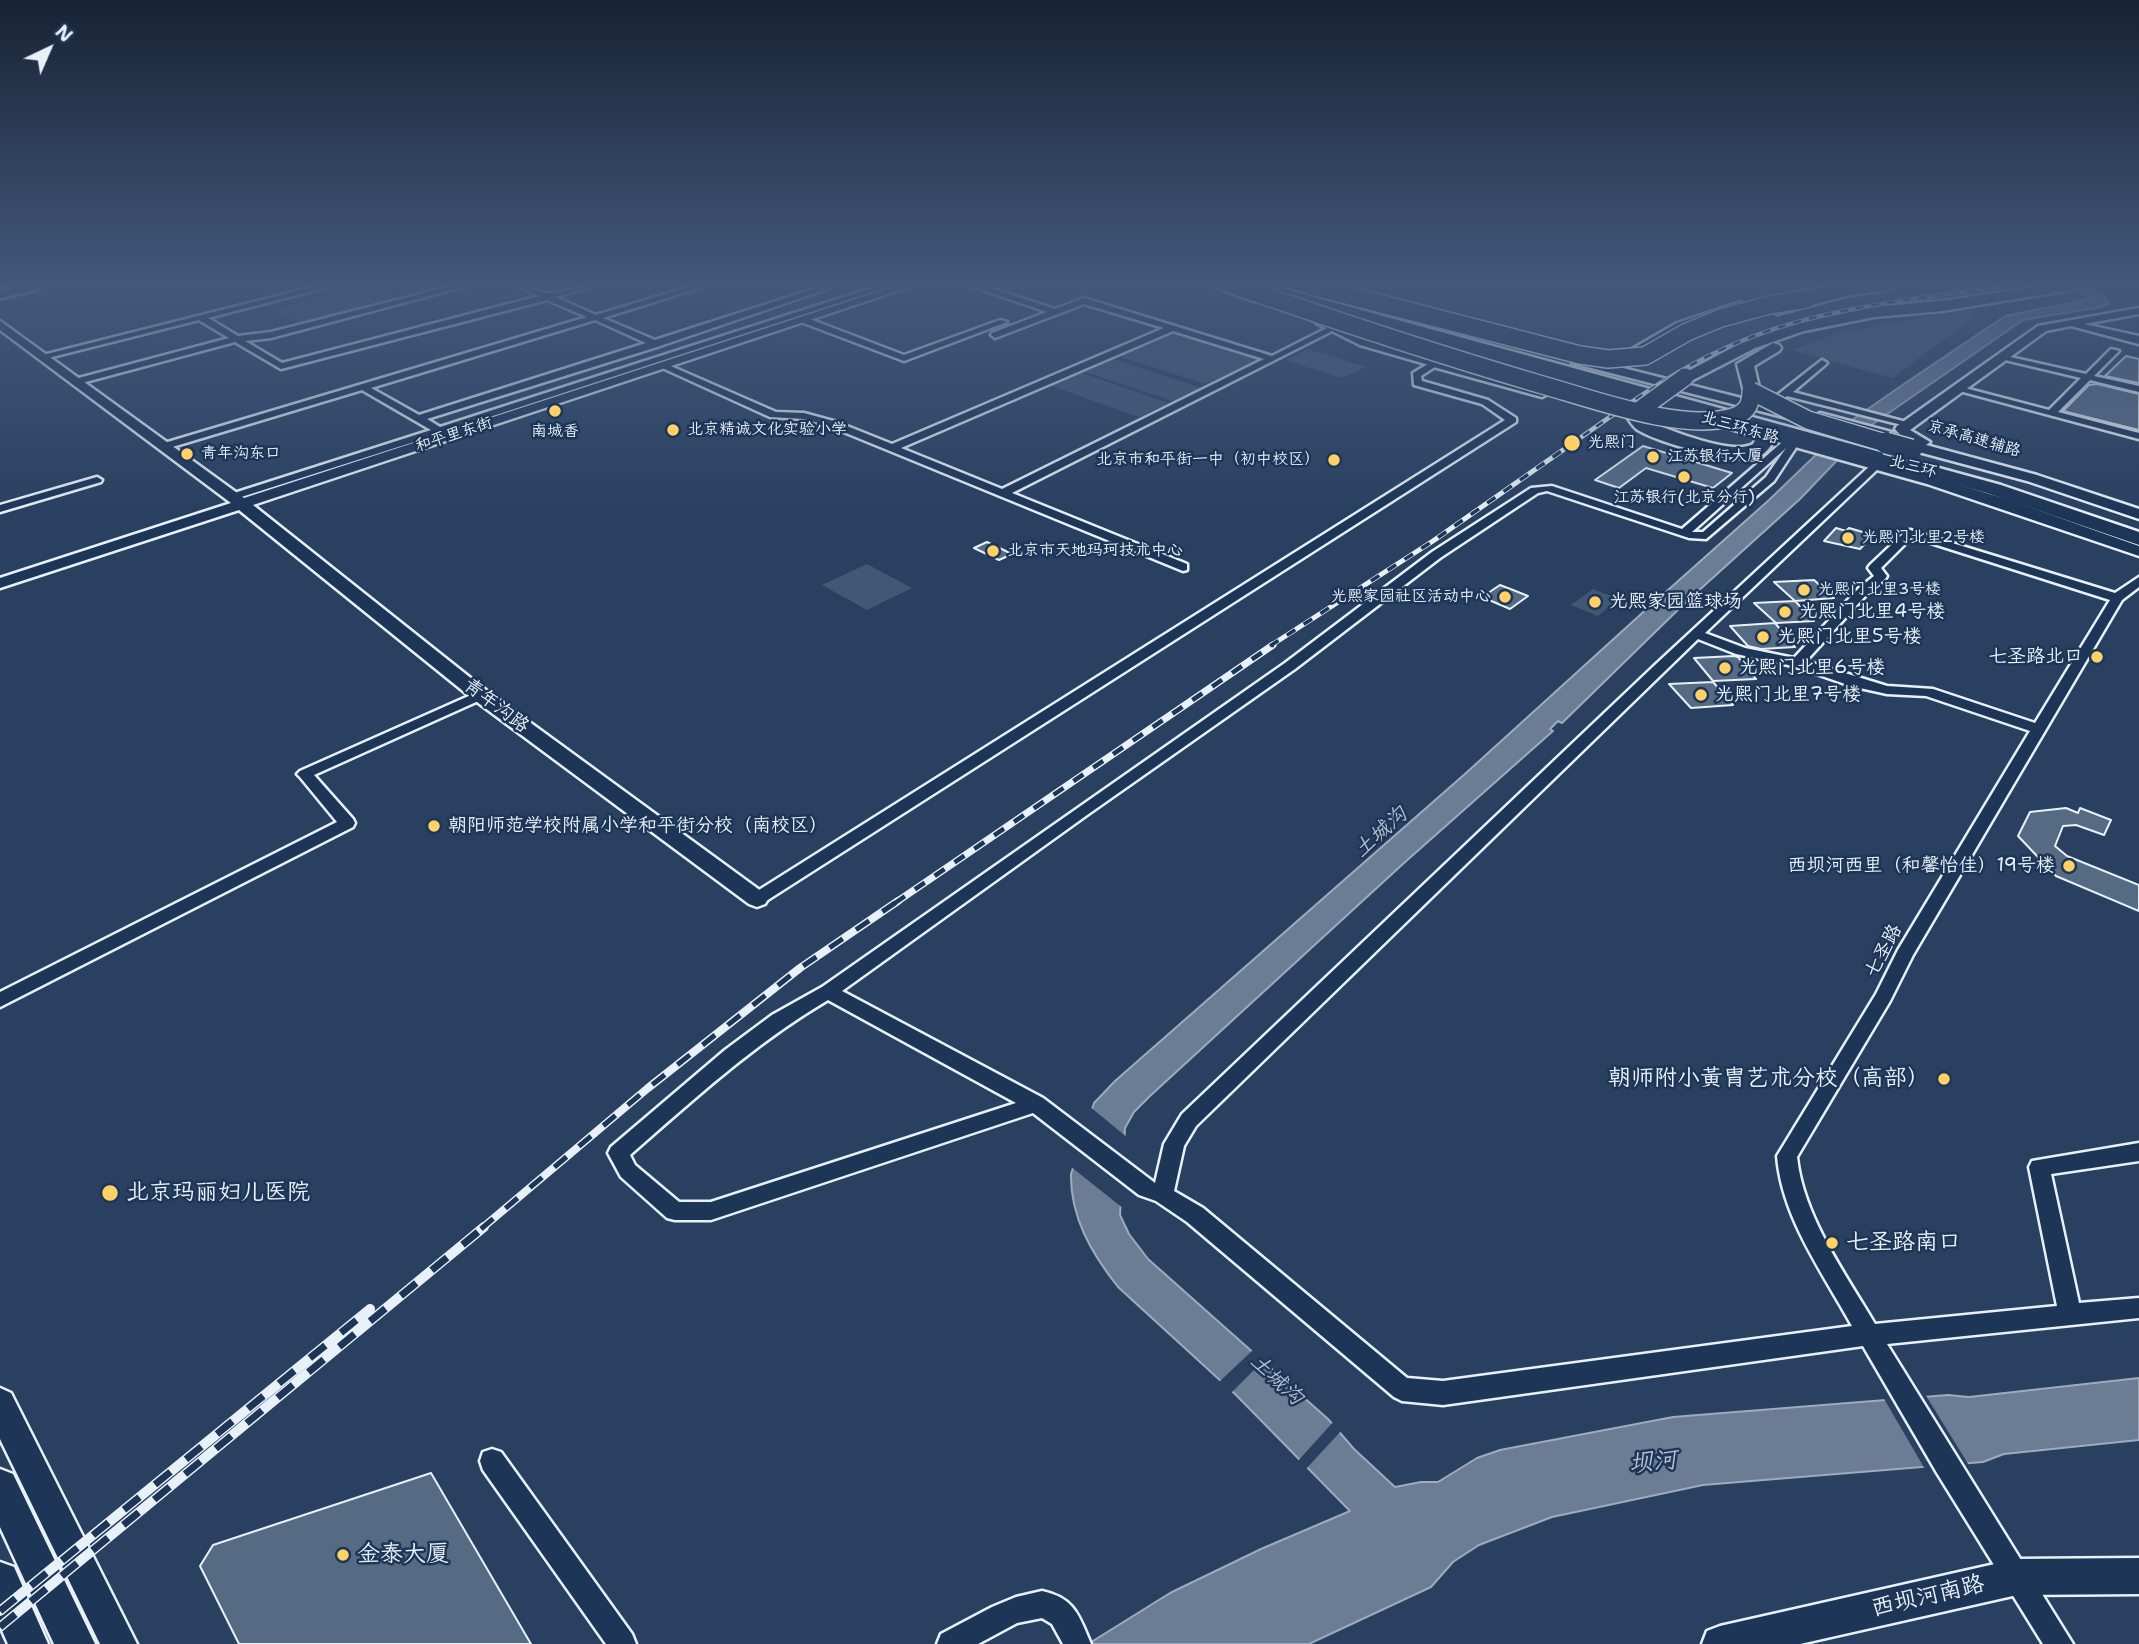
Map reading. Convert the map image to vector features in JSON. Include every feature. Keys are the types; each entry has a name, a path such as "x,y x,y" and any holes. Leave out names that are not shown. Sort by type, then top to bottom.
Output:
{"highway":[{"path":"1436,363 1562,397 1579,398 1642,363"},
{"path":"1466,363 1648,415 1700,421 1735,416 1747,409 1754,398"},
{"path":"1544,363 1584,373"},
{"path":"1548,363 1584,373"},
{"path":"1713,363 1685,377 1641,409 1636,417 1642,425 1727,451 1752,453 1761,448 1766,439 1763,434"},
{"path":"1746,363 1746,379 1754,398 1792,415 1892,449 2014,479 2139,521"},
{"name":"北三环东路","path":"1584,373 1689,401"},
{"name":"北三环","path":"1689,401 1799,439 1892,449 2139,528"},
{"path":"1892,449 1932,481"},
{"name":"北三环","path":"1892,449 1994,489 2139,540"}],"main road":[{"path":"0,1487 75,1644"},
{"path":"0,1581 28,1644"}],"street":[{"name":"青年沟路","path":"53,363 237,501 480,695 757,899"},
{"path":"78,381 147,363"},
{"path":"276,363 281,366 300,363"},
{"path":"165,446 443,363"},
{"path":"418,419 597,363"},
{"path":"363,387 441,432 652,363"},
{"name":"和平里东街","path":"0,583 441,432 657,363"},
{"name":"和平里东街","path":"0,577 673,363"},
{"path":"892,448 1092,363"},
{"path":"1003,493 1261,363"},
{"path":"757,899 1512,420 1485,402 1418,383 1416,375 1436,363"},
{"name":"北三环东路","path":"1507,363 1763,434 1799,439"},
{"name":"北三环东路","path":"1586,363 1724,399 1834,422 1892,449 1964,459 2139,514"},
{"path":"1724,399 1776,400 1822,363"},
{"name":"京承高速辅路","path":"1892,449 1957,389 1996,363"},
{"path":"2028,363 2139,389"},
{"path":"2051,413 2102,363"},
{"path":"663,366 774,415 804,416 833,424 1184,567"},
{"path":"1957,389 2139,436"},
{"path":"1154,1192 1174,1144 1189,1120 1892,449 1892,421 1786,393"},
{"path":"1754,398 1834,422"},
{"name":"京承高速辅路","path":"1892,449 1903,432 1914,439 2081,488 2139,508"},
{"path":"1035,1104 711,1211 675,1211 628,1171 618,1153 779,1020 828,992 1290,666 1436,555 1535,490 1548,488 1684,533 1706,535 1770,479 1799,439"},
{"path":"0,509 97,480"},
{"path":"1932,481 2017,507 2139,551"},
{"path":"1797,663 1863,591 1881,576 1874,568 1910,533 2117,598"},
{"name":"七圣路","path":"2059,1644 1874,1345 1797,1208 1787,1180 1787,1156 1884,996 1904,954 2117,598 2139,581"},
{"path":"1697,634 1741,651 1797,663 1887,690 1928,692 2040,730"},
{"path":"0,1000 347,823 304,775 480,695"},
{"path":"828,992 1035,1104 1065,1129 1154,1192 1195,1214 1402,1390 1443,1393 1874,1345 2070,1315 2139,1308"},
{"path":"2070,1315 2039,1167 2139,1152"},
{"path":"1,1407 119,1644"},
{"path":"492,1461 622,1644"},
{"name":"西坝河南路","path":"1720,1644 2017,1577 2139,1576"},
{"path":"951,1644 1018,1609 1031,1605 1053,1608 1073,1634"}],"shaded area":[{"path":"1100,363 1124,363 1201,388 1173,401 1082,371"},
{"path":"1138,363 1251,363 1206,384"},
{"path":"1294,363 1352,363 1366,367 1342,378"},
{"path":"1837,363 1913,363 1892,378"},
{"path":"1079,372 1168,403 1139,417 1049,385"},
{"path":"867,564 912,588 867,610 822,585"},
{"name":"光熙家园篮球场","path":"1593,589 1619,599 1598,616 1571,605"}],"water":[{"path":"1936,363 1961,363 1870,426 1800,499 1685,603 1562,723 1558,721 1550,729 1553,731 1404,863 1134,1112 1125,1128 1120,1215 1129,1234 1148,1259 1328,1419 1354,1449 1395,1487 1438,1482 1477,1458 1500,1450 1673,1417 1948,1395 1969,1397 2139,1378 2139,1440 2004,1454 1983,1462 1703,1485 1552,1517 1479,1545 1453,1562 1431,1587 1309,1644 1088,1644 1170,1593 1261,1549 1350,1511 1235,1394 1118,1287 1091,1248 1074,1205 1071,1174 1094,1103 1115,1081 1656,603 1852,420"}],"pier":[{"path":"1089,1106 1128,1138 1124,1209 1070,1166"},
{"path":"1254,1349 1265,1359 1230,1394 1218,1383"},
{"path":"1925,1394 1970,1467 1926,1471 1883,1397"},
{"path":"1334,1421 1342,1430 1305,1470 1297,1462"}],"building":[{"path":"2119,363 2139,363 2139,383 2105,376"},
{"path":"2097,384 2139,394 2139,430 2063,411 2089,385"},
{"name":"江苏银行大厦","path":"1643,446 1732,473 1713,488 1646,468 1619,488 1595,480"},
{"name":"光熙门北里2号楼","path":"1836,528 1846,531 1849,528 1873,535 1860,549 1824,541"},
{"name":"北京市天地玛珂技术中心","path":"987,542 1012,554 999,560 974,548"},
{"name":"光熙门北里3号楼","path":"1814,580 1834,598 1795,601 1774,582"},
{"name":"光熙家园社区活动中心","path":"1500,585 1528,596 1510,609 1482,597"},
{"name":"光熙门北里4号楼","path":"1795,601 1814,621 1776,623 1754,603"},
{"name":"光熙门北里5号楼","path":"1775,623 1795,647 1761,649 1748,646 1730,626"},
{"name":"光熙门北里6号楼","path":"1738,657 1756,679 1713,681 1694,658"},
{"name":"光熙门北里7号楼","path":"1713,682 1733,705 1691,708 1669,684"},
{"name":"西坝河西里（和馨怡佳）19号楼","path":"2066,808 2078,813 2080,808 2111,820 2104,835 2076,825 2063,826 2055,846 2067,856 2139,885 2139,911 2056,876 2018,836 2030,812"},
{"name":"金泰大厦","path":"431,1473 531,1644 239,1644 200,1566 213,1545"}],"railway":[{"path":"1570,445 1633,401 1695,363"},
{"path":"1270,646 1433,541 1573,443"},
{"path":"895,903 1273,645"},
{"path":"481,1229 648,1088 800,968 898,901"},
{"path":"0,1627 484,1227"},
{"path":"0,1611 370,1309"}],"place":[{"name":"南城香","path":"555,411"},
{"name":"北京精诚文化实验小学","path":"673,430"},
{"name":"光熙门","path":"1572,443"},
{"name":"青年沟东口","path":"187,454"},
{"name":"江苏银行大厦","path":"1653,457"},
{"name":"北京市和平街一中（初中校区）","path":"1334,460"},
{"name":"江苏银行(北京分行)","path":"1684,477"},
{"name":"光熙门北里2号楼","path":"1848,538"},
{"name":"北京市天地玛珂技术中心","path":"993,551"},
{"name":"光熙门北里3号楼","path":"1804,590"},
{"name":"光熙家园社区活动中心","path":"1505,597"},
{"name":"光熙家园篮球场","path":"1595,602"},
{"name":"光熙门北里4号楼","path":"1785,612"},
{"name":"光熙门北里5号楼","path":"1763,637"},
{"name":"七圣路北口","path":"2097,657"},
{"name":"光熙门北里6号楼","path":"1725,668"},
{"name":"光熙门北里7号楼","path":"1701,695"},
{"name":"朝阳师范学校附属小学和平街分校（南校区）","path":"434,826"},
{"name":"西坝河西里（和馨怡佳）19号楼","path":"2069,866"},
{"name":"朝师附小黄胄艺术分校（高部）","path":"1944,1079"},
{"name":"北京玛丽妇儿医院","path":"110,1193"},
{"name":"七圣路南口","path":"1832,1243"},
{"name":"金泰大厦","path":"343,1555"}],"water label":[{"name":"土城沟","path":"1381,833"},
{"name":"土城沟","path":"1276,1380"},
{"name":"坝河","path":"1653,1463"}]}
